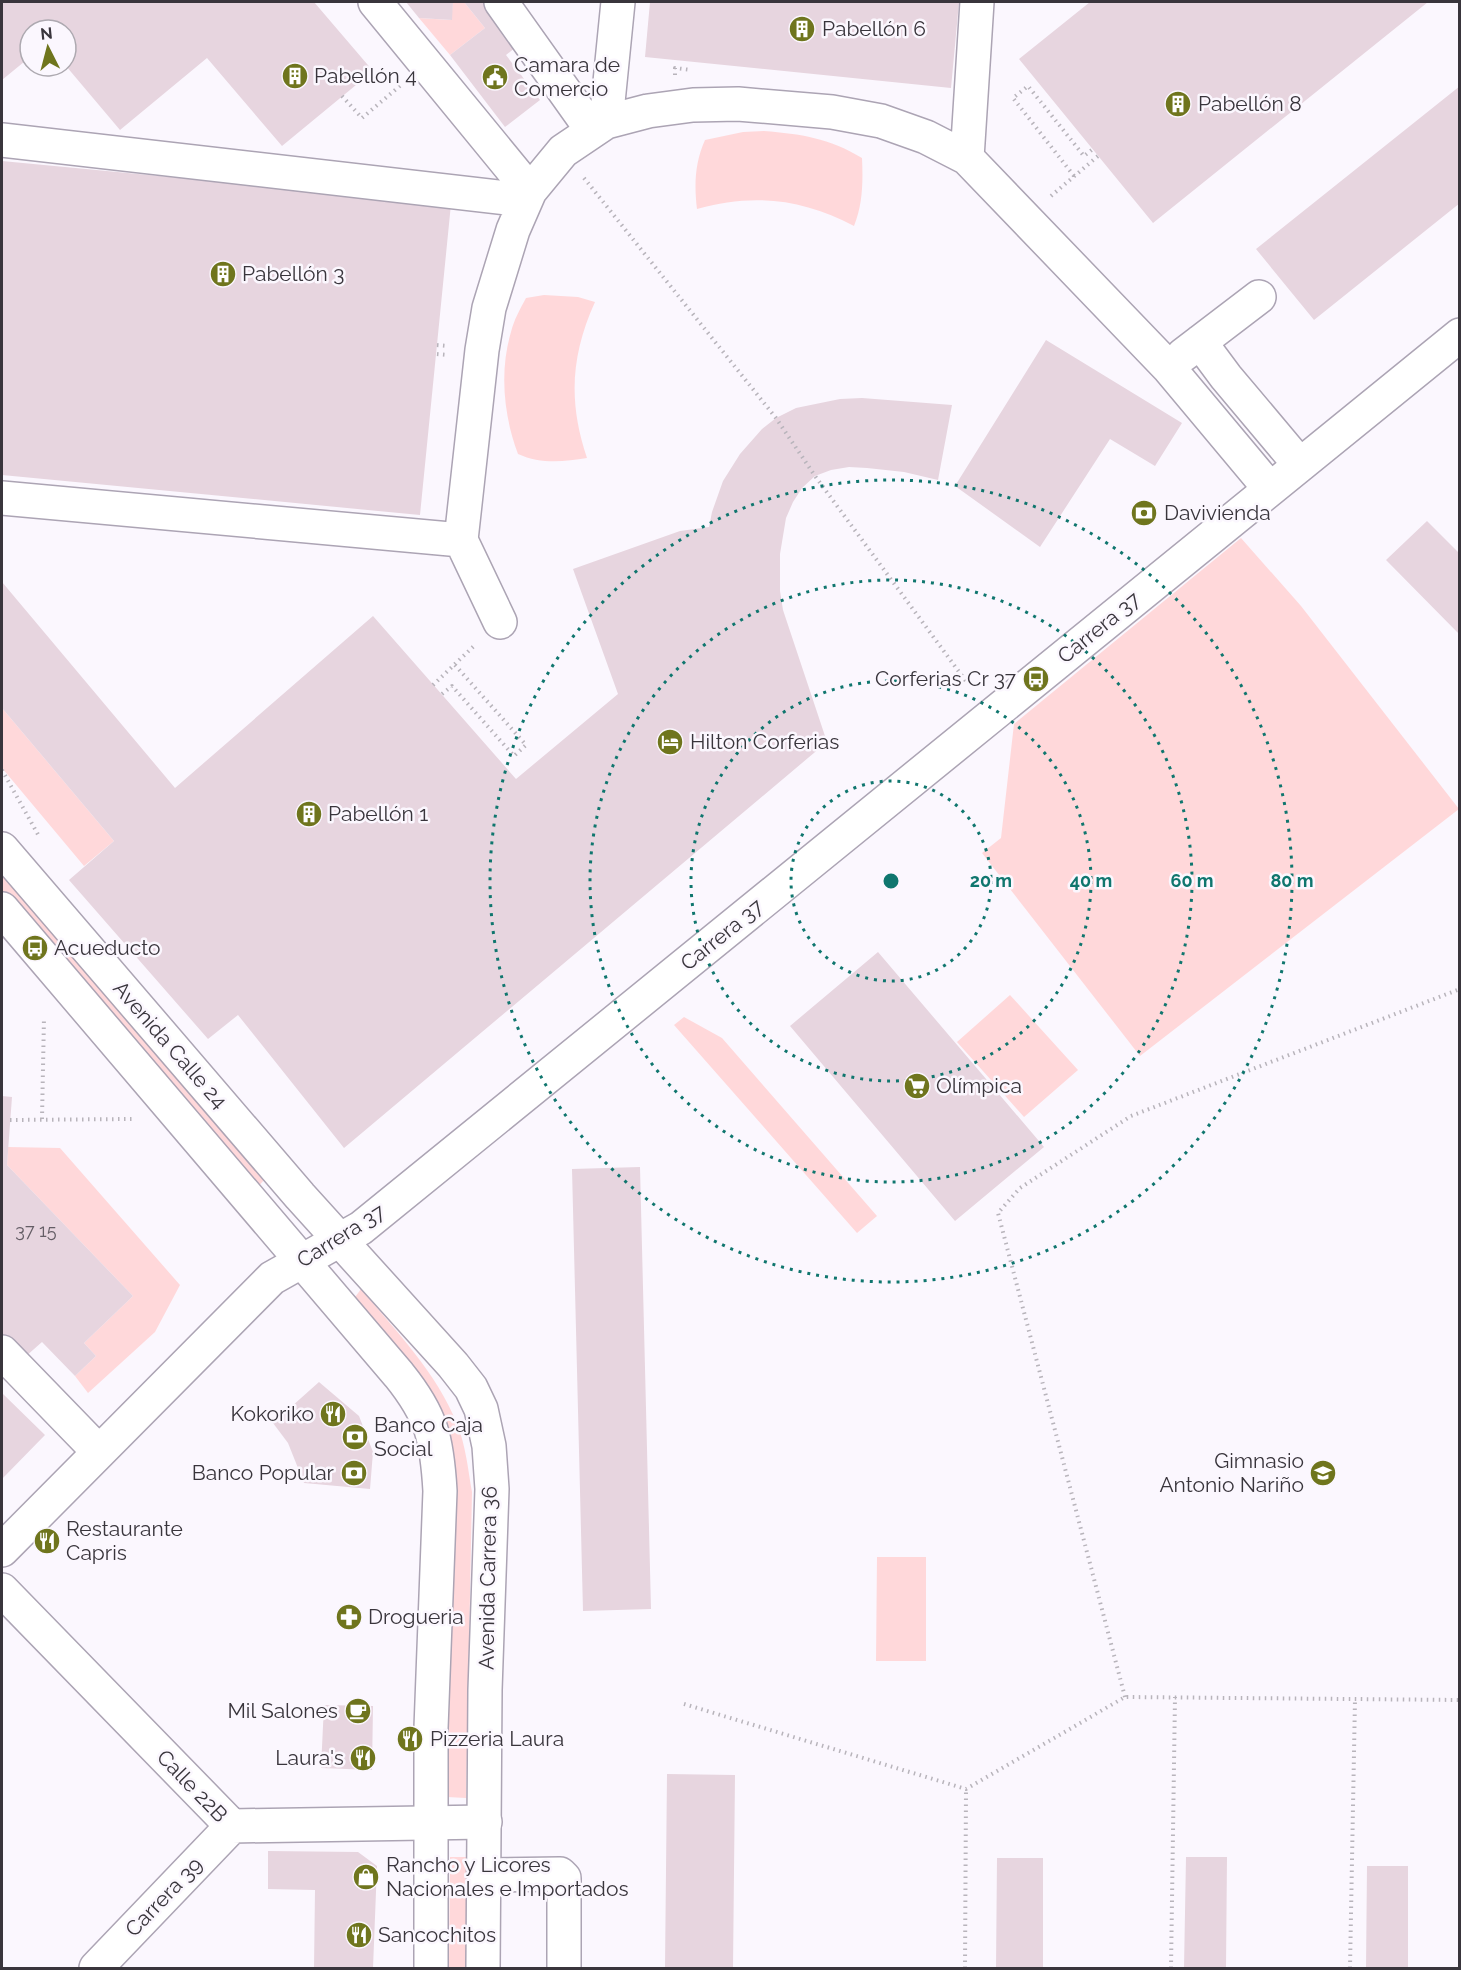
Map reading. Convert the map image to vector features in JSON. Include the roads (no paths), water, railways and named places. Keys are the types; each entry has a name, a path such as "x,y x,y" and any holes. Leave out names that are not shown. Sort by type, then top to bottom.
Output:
{"street":[{"path":"375,2 426,64 527,196"},
{"path":"501,2 599,126"},
{"path":"599,126 618,2"},
{"path":"967,158 977,2"},
{"path":"500,622 460,540 489,308 507,249 527,196 563,151 599,126 648,111 693,105 738,104 832,112 881,121 926,136 967,158 1168,367 1270,489"},
{"path":"2,140 527,196"},
{"path":"1168,367 1259,297"},
{"name":"Carrera 37","path":"2,1550 272,1278 361,1228 1460,335"},
{"path":"1200,342 1226,377 1300,465"},
{"path":"2,498 460,540"},
{"name":"Avenida Calle 24","path":"2,849 300,1196 340,1239"},
{"name":"Avenida Calle 24","path":"2,909 301,1262"},
{"name":"Avenida Carrera 36","path":"340,1239 471,1388 481,1409 489,1446 492,1489 485,1690 483,1968"},
{"path":"301,1262 417,1398 431,1427 438,1452 440,1491 431,1728 431,1968"},
{"path":"2,1352 99,1452"},
{"name":"Calle 22B","path":"2,1590 232,1826 485,1822"},
{"name":"Carrera 39","path":"96,1968 232,1826"},
{"path":"484,1875 560,1874 564,1878 564,1968"}],"place":[{"name":"Pabellón 6","path":"802,29"},
{"name":"Pabellón 4","path":"295,76"},
{"name":"Camara de Comercio","path":"495,77"},
{"name":"Pabellón 8","path":"1178,104"},
{"name":"Pabellón 3","path":"223,274"},
{"name":"Davivienda","path":"1144,513"},
{"name":"Corferias Cr 37","path":"1036,679"},
{"name":"Hilton Corferias","path":"670,742"},
{"name":"Pabellón 1","path":"309,814"},
{"name":"Acueducto","path":"35,948"},
{"name":"Olímpica","path":"917,1086"},
{"name":"Kokoriko","path":"333,1414"},
{"name":"Banco Caja Social","path":"355,1437"},
{"name":"Banco Popular","path":"354,1473"},
{"name":"Gimnasio Antonio Nariño","path":"1323,1473"},
{"name":"Restaurante Capris","path":"47,1541"},
{"name":"Drogueria","path":"349,1617"},
{"name":"Mil Salones","path":"358,1711"},
{"name":"Pizzeria Laura","path":"410,1739"},
{"name":"Laura's","path":"363,1758"},
{"name":"Rancho y Licores Nacionales e Importados","path":"366,1877"},
{"name":"Sancochitos","path":"359,1935"}]}
